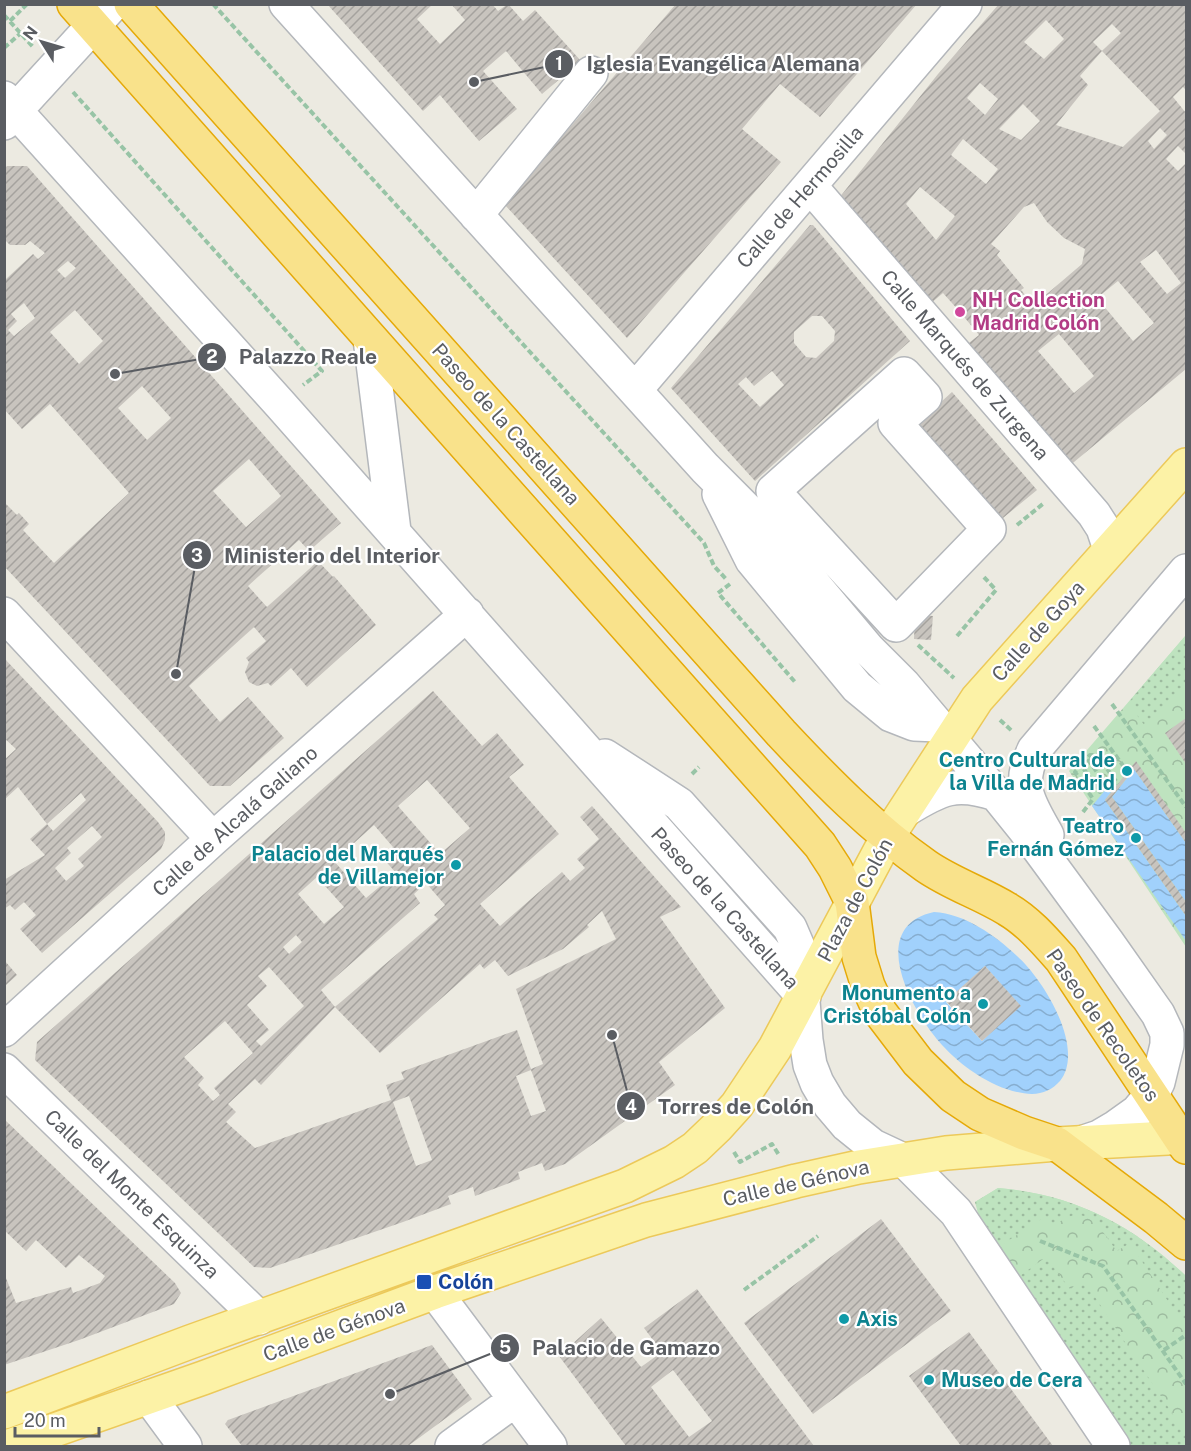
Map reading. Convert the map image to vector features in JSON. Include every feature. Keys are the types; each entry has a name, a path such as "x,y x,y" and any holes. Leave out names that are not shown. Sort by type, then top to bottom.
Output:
{"highway":[{"name":"Paseo de la Castellana","path":"132,4 781,733 829,785 888,836"},
{"name":"Paseo de la Castellana","path":"94,12 370,339 820,845 835,868 852,902"},
{"name":"Paseo de Recoletos","path":"888,836 928,868 957,885 1010,910 1038,935 1061,959 1185,1140"},
{"path":"852,902 859,957 868,986 880,1012 918,1062 953,1095 981,1114 1024,1133 1069,1143 1186,1243"}],"main road":[{"name":"Calle de Goya","path":"906,809 944,733 1186,465"},
{"name":"Plaza de Colón","path":"804,997 852,902 888,836 906,809"},
{"name":"Calle de Génova","path":"4,1412 625,1186 674,1162 695,1148 737,1105 759,1075 804,997"},
{"path":"905,1161 946,1153 1069,1143 1185,1140"},
{"name":"Calle de Génova","path":"9,1446 435,1292 646,1220 796,1181 859,1167 905,1161"}],"street":[{"path":"286,4 705,468 775,538 944,733 1028,802 1096,915 1108,943 1140,987 1177,1046 1163,1064 1152,1094 1137,1112 1099,1137 1069,1143"},
{"name":"Calle de Hermosilla","path":"635,390 965,4"},
{"name":"Paseo de la Castellana","path":"94,12 53,69 8,110 394,531 804,997"},
{"path":"476,215 591,73"},
{"name":"Calle Marqués de Zurgena","path":"810,186 1094,514 1103,528 1110,549"},
{"path":"370,339 394,531"},
{"path":"904,374 925,397 895,423 989,529 896,625 773,490 904,374"},
{"path":"1010,788 1027,765 1034,750 1186,572"},
{"name":"Calle de Alcalá Galiano","path":"4,1030 213,839 467,614"},
{"path":"4,615 213,839"},
{"name":"Plaza de Colón","path":"906,809 929,796 954,787 1010,788"},
{"name":"Plaza de Colón","path":"804,997 810,1065 830,1105 847,1125 873,1146 905,1161"},
{"name":"Calle del Monte Esquinza","path":"4,1070 259,1318"},
{"path":"905,1161 956,1212 1113,1446"},
{"path":"435,1292 550,1446"},
{"path":"149,1397 185,1446"},
{"path":"452,1446 515,1400"}],"path":[{"path":"10,21 27,4"},
{"path":"213,4 704,543"},
{"path":"4,15 322,371"},
{"path":"4,48 21,33"},
{"path":"730,584 718,594 795,682"},
{"path":"957,636 996,590"},
{"path":"896,625 1034,750"},
{"path":"1112,704 1186,807"},
{"path":"1094,725 1127,771"},
{"path":"1083,812 1094,799 1075,772 1081,765 1100,792 1106,785 1087,758 1090,754 1097,755 1118,784"},
{"path":"692,774 699,767"},
{"path":"734,1151 740,1162 772,1144 780,1155"},
{"path":"744,1290 818,1236"},
{"path":"1040,1241 1103,1266 1186,1384"},
{"path":"1164,1350 1186,1335"}],"green space":[{"path":"1186,635 1186,947 1069,771"},
{"path":"1186,635 1186,687 1145,726 1128,703"},
{"path":"998,1188 1052,1197 1100,1215 1145,1242 1186,1276 1186,1446 1131,1446 997,1248 975,1202"},
{"path":"998,1188 1025,1191 1076,1205 1123,1227 1145,1242 1186,1276 1186,1321 1179,1318 1130,1243 1117,1251 1098,1226 1086,1217 1071,1216 1049,1226 1043,1218 997,1248 981,1225 975,1202"},
{"path":"1046,1257 1070,1289 1083,1280 1085,1282 1186,1434 1186,1446 1131,1446 1017,1278"}],"water":[{"path":"1134,769 1186,843 1186,902 1112,797"},
{"path":"1111,783 1115,787 1105,800 1186,916 1186,941 1092,806"},
{"path":"934,912 968,921 989,933 1027,967 1049,997 1065,1033 1068,1051 1067,1067 1057,1084 1036,1094 1007,1089 971,1071 942,1045 918,1012 901,972 898,952 902,934 913,921","holes":["985,966 1020,1006 982,1041 946,1002"]}],"building":[{"path":"327,4 433,4 417,19 440,44 465,20 451,4 492,4 498,11 508,4 523,21 535,10 581,61 542,94 506,51 483,71 517,109 479,141 440,95 423,111"},
{"path":"676,4 917,4 820,117 780,84 742,129 781,162 627,338 504,204"},
{"path":"999,4 1184,4 1186,7 1186,90 1183,87 1173,97 1186,113 1186,154 1178,146 1166,159 1178,171 1186,163 1186,369 1068,467 965,346 979,335 960,312 943,293 930,304 839,198 938,74","holes":["1046,20 1064,39 1044,59 1024,42","1112,24 1121,33 1102,51 1093,42","1102,51 1160,111 1123,147 1056,125 1088,85 1080,76","980,83 998,99 985,115 967,98","1023,104 1040,121 1021,140 999,129","1160,128 1167,135 1154,149 1148,141","963,139 998,169 986,184 951,155","920,187 955,216 936,240 906,204","1034,203 1047,222 1064,238 1085,249 1082,264 1034,305 1021,290 1024,288 997,255 1000,251 991,244 1024,207","1156,250 1181,283 1167,294 1140,262","1118,281 1154,323 1133,341 1097,298","1059,334 1094,376 1074,393 1038,351"]},
{"path":"7,166 27,166 341,523 309,551 299,540 248,586 267,607 318,561 376,625 307,687 291,668 271,686 268,683 257,686 249,682 245,672 249,662 246,658 266,641 254,627 189,686 220,722 248,697 284,738 230,786 210,786 4,566 4,502 29,524 23,530 54,563 129,493 50,404 22,429 4,409 4,286 6,286 6,279 33,254 38,259 45,253 30,241 25,245 10,245 4,239 4,169","holes":["68,261 76,268 65,278 57,270","24,303 35,318 14,336 8,330 17,321 11,314","75,310 103,341 79,364 50,332","142,386 171,418 147,440 118,408","249,459 281,496 246,527 213,491"]},
{"path":"810,225 813,225 910,341 755,481 671,388","holes":["812,316 822,316 835,331 834,341 816,358 806,357 794,343 794,332","772,371 784,385 760,407 738,384 746,377 754,386"]},
{"path":"952,392 1037,490 992,527 908,432"},
{"path":"915,615 933,616 931,640 914,639"},
{"path":"4,658 165,832 165,840 161,849 42,953 20,929 36,915 24,902 15,910 10,905 4,909 4,880 45,855 30,839 47,824 18,787 4,800 4,760 16,749 4,738","holes":["81,793 86,800 53,831 47,824","92,826 102,837 78,859 84,866 66,881 55,868 71,853 67,848"]},
{"path":"433,691 482,746 497,733 524,765 509,777 559,834 480,904 500,926 562,872 570,881 585,868 577,859 599,839 580,817 592,806 681,907 660,917 725,1008 659,1062 675,1085 565,1164 545,1171 542,1163 518,1172 520,1179 475,1196 473,1187 448,1196 451,1204 270,1268 254,1267 35,1060 37,1042","holes":["427,780 470,828 440,854 398,806","374,825 393,847 382,857 396,873 366,898 334,861","317,877 344,907 324,924 298,894","426,883 445,905 434,915 438,919 335,1007 321,990 420,903 414,894","602,911 616,939 516,989 543,1064 531,1069 517,1030 401,1072 404,1079 386,1085 391,1100 255,1148 226,1122 236,1112 228,1104 255,1079 261,1085 335,1007 380,1053 480,964 484,969 495,960 508,976 563,949 589,927 587,925","296,935 302,942 289,954 283,947","269,967 304,1006 261,1046 256,1041 269,1030 247,1005 267,986 258,976","225,1021 253,1053 214,1088 220,1095 213,1101 198,1085 204,1078 184,1057","531,1070 546,1111 531,1116 516,1076","409,1096 432,1160 416,1166 393,1102"]},
{"path":"1186,718 1186,764 1165,733"},
{"name":"Teatro Fernán Gómez","path":"1136,761 1186,833 1186,843 1134,769 1112,797 1186,902 1186,916 1105,800"},
{"path":"5,961 17,975 5,986"},
{"path":"985,966 1021,1006 982,1041 946,1001"},
{"path":"4,1119 175,1283 181,1293 174,1304 4,1365 4,1273 16,1303 71,1287 73,1293 100,1283 105,1276 79,1255 66,1268 36,1240 26,1251 4,1230"},
{"name":"Axis","path":"881,1219 951,1311 813,1414 744,1323"},
{"path":"697,1289 814,1446 626,1446 559,1356 601,1318 641,1367 662,1352 644,1328","holes":["673,1370 712,1421 689,1437 651,1387"]},
{"path":"969,1332 1053,1446 961,1446 909,1376"},
{"path":"432,1345 472,1399 408,1446 242,1446 225,1424 228,1420"}],"place":[{"name":"Iglesia Evangélica Alemana","path":"474,82"},
{"name":"NH Collection Madrid Colón","path":"960,312"},
{"name":"Palazzo Reale","path":"115,374"},
{"name":"Ministerio del Interior","path":"176,674"},
{"name":"Centro Cultural de la Villa de Madrid","path":"1127,771"},
{"name":"Teatro Fernán Gómez","path":"1136,838"},
{"name":"Palacio del Marqués de Villamejor","path":"456,865"},
{"name":"Monumento a Cristóbal Colón","path":"983,1004"},
{"name":"Torres de Colón","path":"612,1035"},
{"name":"Colón","path":"424,1282"},
{"name":"Axis","path":"844,1319"},
{"name":"Museo de Cera","path":"929,1380"},
{"name":"Palacio de Gamazo","path":"390,1394"}]}
